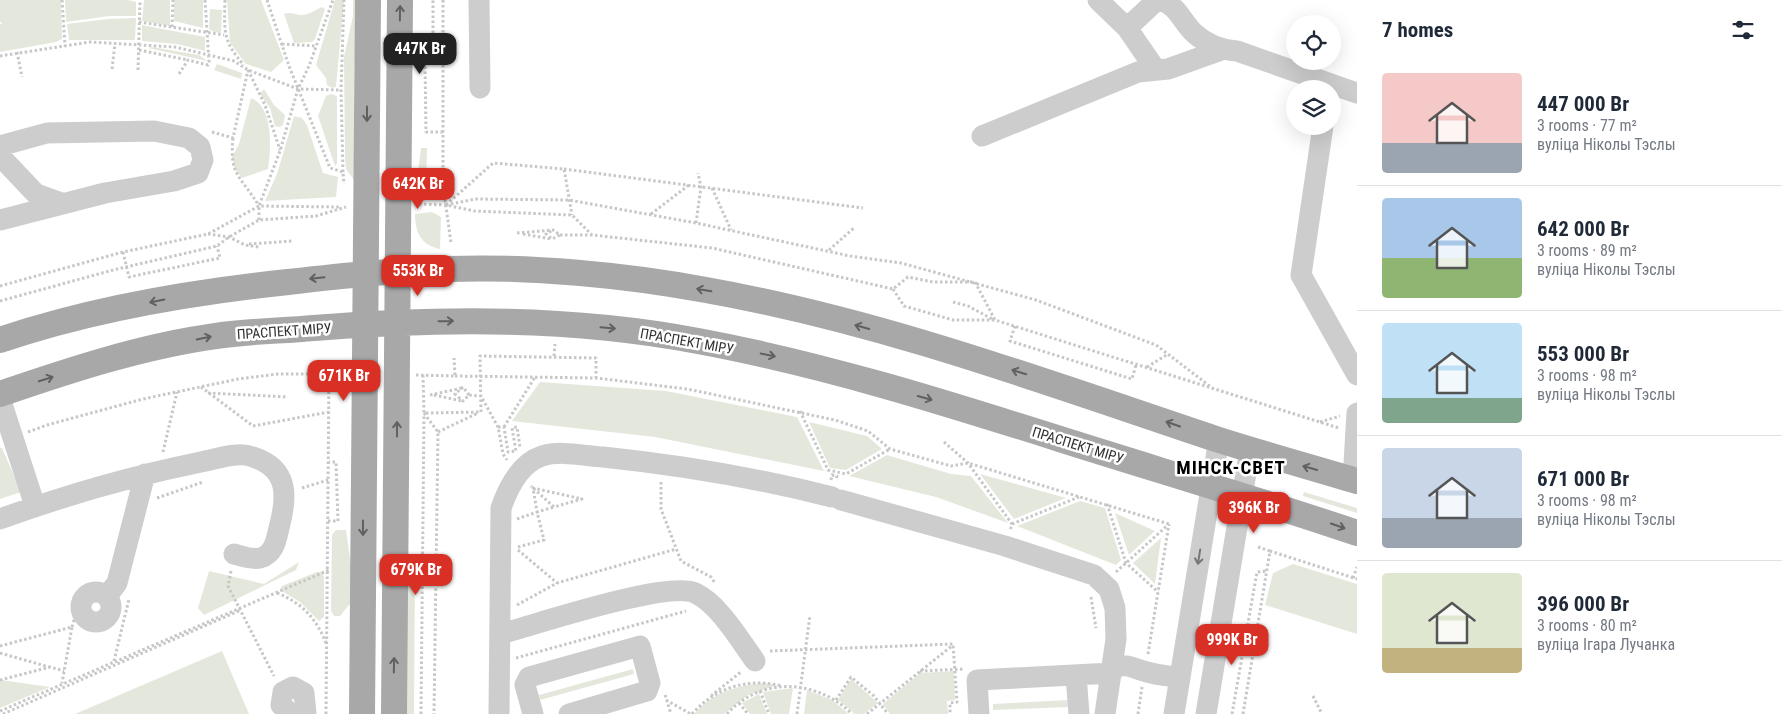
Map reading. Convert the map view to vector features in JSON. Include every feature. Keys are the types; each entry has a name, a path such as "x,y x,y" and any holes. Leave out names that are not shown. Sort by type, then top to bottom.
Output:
{"main road":[{"path":"362,714 368,0"},
{"path":"394,714 400,0"},
{"path":"0,340 123,308 224,288 366,273 452,268 526,270 619,277 734,296 801,310 983,361 1219,439 1355,481"},
{"name":"ПРАСПЕКТ МІРУ","path":"0,396 130,354 216,336 397,323 524,322 613,328 696,340 789,359 968,410 1357,533"}],"street":[{"path":"479,0 480,88"},
{"path":"1098,0 1127,28 1156,70"},
{"path":"1127,28 1157,0"},
{"path":"1161,0 1171,4 1194,32 1222,50"},
{"path":"982,136 1138,72 1168,69 1222,50 1237,51 1313,80"},
{"path":"1341,89 1357,93"},
{"path":"0,146 48,133 154,131 189,138 200,148 203,160 198,174 174,181 60,203 0,220"},
{"path":"1322,135 1301,275 1357,375"},
{"path":"0,156 36,194 60,203"},
{"path":"0,396 35,506"},
{"path":"1348,414 1355,481"},
{"path":"1174,714 1219,439"},
{"path":"1206,714 1250,449"},
{"path":"499,714 501,508 509,487 522,478 524,468 542,456 561,453 649,462 780,484 1005,546 1094,575 1109,589 1115,608 1116,639 1105,714"},
{"path":"0,519 35,506 145,474 242,455 252,456 272,468 278,474 285,493 285,503 274,547 261,558 254,559 234,554"},
{"path":"100,592 117,583 145,474"},
{"path":"500,634 651,592 682,588 695,593 707,601 761,656"},
{"path":"533,714 525,685 529,677 640,646 650,680 647,691 569,714"},
{"path":"979,714 977,680 1076,675 1112,670 1128,665 1145,672 1180,678"},
{"path":"1076,675 1079,714"},
{"path":"291,714 281,705 282,692 293,687 304,693 306,714"}],"path":[{"path":"62,0 65,46"},
{"path":"138,70 140,0"},
{"path":"172,27 173,0"},
{"path":"139,50 208,64 205,0"},
{"path":"225,0 224,35 230,50 248,70 265,105 280,151"},
{"path":"267,0 298,90 330,168 343,172"},
{"path":"259,220 259,206 280,151 298,90 334,0"},
{"path":"344,0 341,90 345,190"},
{"path":"433,0 433,58"},
{"path":"443,0 443,184 452,243"},
{"path":"140,22 224,35"},
{"path":"0,56 90,42 175,47 234,61 248,70 298,90 341,90"},
{"path":"112,69 115,44"},
{"path":"282,44 316,46"},
{"path":"17,52 22,76"},
{"path":"443,57 425,58 426,132 443,132"},
{"path":"179,74 188,60"},
{"path":"233,138 231,158 235,173 249,189 259,206"},
{"path":"446,205 493,163 564,169 863,208"},
{"path":"564,169 572,215 592,235"},
{"path":"696,223 701,187 698,172"},
{"path":"650,214 689,185"},
{"path":"712,188 731,230"},
{"path":"346,198 346,207"},
{"path":"446,205 475,200 569,200 696,223 828,251 901,262 1046,303 1156,345 1214,389"},
{"path":"416,204 446,205 474,211 572,215"},
{"path":"0,286 123,252 208,234 259,206 346,207"},
{"path":"0,301 70,281 217,246 259,220 316,216 346,207"},
{"path":"828,251 855,227"},
{"path":"560,235 553,230 517,233 552,239 560,235 592,235 712,248 893,289 904,306 953,320 995,320"},
{"path":"552,239 546,234 553,230"},
{"path":"208,234 229,237 245,244 259,247"},
{"path":"245,244 293,241"},
{"path":"123,252 129,276 220,258 217,246"},
{"path":"893,289 908,276 933,282 975,282"},
{"path":"975,282 995,320"},
{"path":"953,302 968,306 995,320 1319,422 1348,414"},
{"path":"1015,326 1010,340 1132,379 1136,364"},
{"path":"1146,368 1168,354"},
{"path":"481,412 480,356 596,358 596,378"},
{"path":"454,358 455,376"},
{"path":"12,438 47,425 143,399 200,387 278,374 354,374"},
{"path":"326,714 329,570 329,374"},
{"path":"412,375 596,378 687,389 800,410 868,431 890,449 952,466 968,464 1169,524"},
{"path":"422,714 423,375"},
{"path":"515,548 544,540 537,512 522,478 521,451 517,427 512,428 516,451 508,452 504,427 535,377"},
{"path":"200,387 253,426 329,412"},
{"path":"463,387 469,395 481,396"},
{"path":"463,387 430,395 463,401"},
{"path":"463,387 455,394 463,401"},
{"path":"207,393 288,398"},
{"path":"463,401 469,395"},
{"path":"481,396 498,428 503,454 522,478 554,507"},
{"path":"256,397 268,400"},
{"path":"800,410 828,470 846,474 890,449"},
{"path":"424,413 481,412"},
{"path":"438,432 481,412"},
{"path":"424,413 438,432 434,714"},
{"path":"498,428 504,427"},
{"path":"944,442 968,464 1012,526 1080,496"},
{"path":"328,521 338,521 336,462 329,462"},
{"path":"514,520 582,499 522,478"},
{"path":"152,500 204,482"},
{"path":"1107,504 1124,564 1158,592"},
{"path":"1124,564 1169,524"},
{"path":"1138,714 1169,524"},
{"path":"515,538 515,557"},
{"path":"1258,547 1355,579 1357,567"},
{"path":"515,548 558,583"},
{"path":"515,596 515,606 558,583 676,549"},
{"path":"1243,714 1270,551"},
{"path":"234,554 228,586 238,610 282,692"},
{"path":"3,714 329,570"},
{"path":"1232,714 1257,572 1266,571"},
{"path":"62,684 72,627 81,595 100,592"},
{"path":"276,593 299,604 310,614 320,628 327,645"},
{"path":"1090,595 1096,633"},
{"path":"0,711 238,610"},
{"path":"797,714 810,615"},
{"path":"0,646 72,627"},
{"path":"761,656 805,650 954,644"},
{"path":"950,714 950,703 957,702 954,644"},
{"path":"867,714 954,644"},
{"path":"0,653 64,671"},
{"path":"0,680 50,667"},
{"path":"920,671 965,669"},
{"path":"836,700 851,677 862,684 888,714"},
{"path":"692,714 711,696 736,686 758,682 800,687 822,693 836,700 852,714"},
{"path":"727,714 739,702 760,691 785,686"},
{"path":"760,691 769,714"},
{"path":"1313,696 1322,714"},
{"path":"739,702 748,714"}],"shaded area":[{"path":"0,0 61,0 62,39 56,42 0,52 0,24 3,23 0,22"},
{"path":"65,0 128,0 136,2 136,16 110,16 66,22"},
{"path":"144,0 170,0 170,26 142,21"},
{"path":"174,0 203,0 203,28 174,21"},
{"path":"227,0 261,0 284,60 271,72 246,64 230,43"},
{"path":"335,0 344,0 336,87 332,88 327,85 326,78 316,65"},
{"path":"353,0 361,0 361,18 354,67 354,180 346,169 345,158 344,57 353,16"},
{"path":"322,7 325,9 315,39 312,42 294,43 284,14 304,15"},
{"path":"210,9 222,10 221,33 209,29"},
{"path":"136,18 135,40 69,40 67,24"},
{"path":"142,25 205,37 205,51 177,44 142,41"},
{"path":"152,47 199,55 207,61 148,48"},
{"path":"217,64 242,73 241,79 214,70"},
{"path":"264,89 274,105 285,115 283,125 280,127 275,126 270,108 260,94"},
{"path":"331,94 337,96 337,164 335,166 318,116 326,96"},
{"path":"251,98 264,110 267,119 270,140 269,161 268,169 242,178 235,169 232,157 239,144"},
{"path":"294,116 302,118 307,125 323,173 338,177 336,197 265,201 277,174"},
{"path":"421,148 427,148 426,195 415,195"},
{"path":"432,212 441,217 440,249 423,241 416,226 415,214"},
{"path":"540,382 666,391 797,417 824,471 655,437 512,421"},
{"path":"809,422 867,436 882,449 846,470 830,468"},
{"path":"0,448 2,448 21,492 0,499"},
{"path":"887,455 951,474 971,476 1008,523 936,497 849,476"},
{"path":"980,474 1066,498 1014,519"},
{"path":"1304,492 1357,508 1357,513 1303,496"},
{"path":"1080,501 1105,508 1121,560 1116,565 1017,526"},
{"path":"1115,513 1155,531 1129,555"},
{"path":"336,530 346,530 353,579 353,600 340,616 334,616 331,611 332,535"},
{"path":"1161,538 1155,584 1133,563"},
{"path":"299,562 296,570 204,615 198,608 209,571 264,584"},
{"path":"1293,564 1357,584 1357,634 1265,605 1273,573"},
{"path":"415,565 414,714 403,714 407,567"},
{"path":"317,572 322,572 324,577 324,617 319,621 300,602 280,590 282,586"},
{"path":"222,651 249,714 75,714"},
{"path":"633,669 634,674 540,700 539,695"},
{"path":"954,671 955,700 947,701 948,714 890,714 883,704 920,673"},
{"path":"851,679 878,703 864,714 855,714 838,700"},
{"path":"1,680 50,687 0,708"},
{"path":"764,683 777,685 748,695 724,714 694,714 717,695 726,691"},
{"path":"793,688 789,714 771,714 763,692"},
{"path":"807,690 832,700 849,714 804,714"},
{"path":"759,694 767,714 750,714 742,703"},
{"path":"1069,700 1069,707 993,710 993,704"}],"district":[{"name":"МІНСК-СВЕТ","path":"1231,467"}]}
